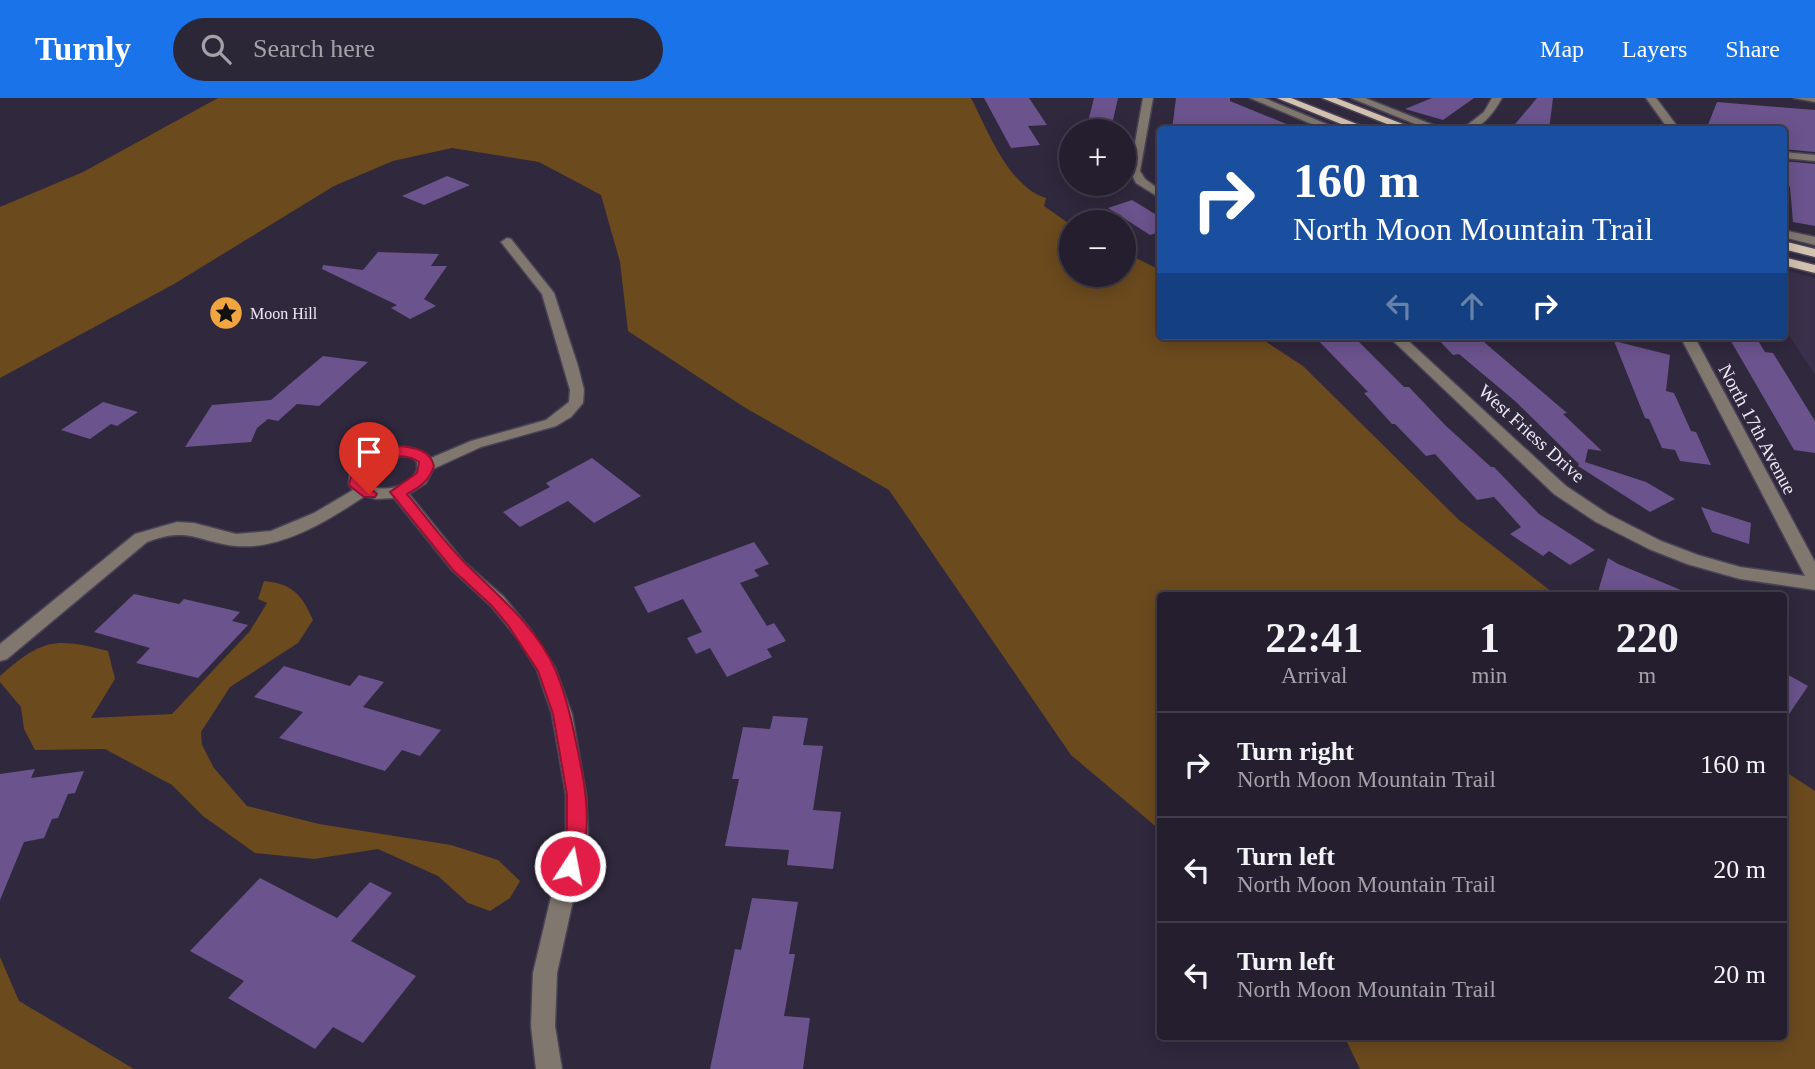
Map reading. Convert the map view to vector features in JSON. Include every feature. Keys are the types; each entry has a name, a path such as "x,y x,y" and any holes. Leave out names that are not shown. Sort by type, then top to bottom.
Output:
{"main road":[{"path":"1282,98 1356,126"},
{"path":"1327,98 1402,126"},
{"path":"1787,246 1815,253"},
{"path":"1787,262 1815,269"}],"street":[{"path":"1149,98 1135,171 1140,181 1157,193"},
{"path":"1255,98 1323,126"},
{"path":"1356,98 1430,126"},
{"path":"1472,126 1488,114 1497,98"},
{"path":"1651,98 1672,126"},
{"path":"1799,98 1815,99"},
{"path":"1787,155 1815,158"},
{"path":"1787,234 1815,241"},
{"path":"427,466 476,444 551,423 566,414 576,403 577,390 571,366 548,293 521,262 508,242"},
{"name":"West Friess Drive","path":"1399,340 1560,490 1602,518 1655,545 1693,560 1740,573 1815,584"},
{"name":"North 17th Avenue","path":"1689,340 1815,578"},
{"path":"0,653 141,538 166,529 188,526 236,541 257,540 314,518 362,491 385,495 398,492 416,483 424,475 427,466 425,460 416,453 401,451 386,453 371,460 358,472 357,485 362,491"},
{"path":"398,492 458,566 498,602 519,628 546,668 562,714 576,795 577,833 545,974 542,1026 549,1069"}],"shaded area":[{"path":"218,98 971,98 1010,170 1033,192 1046,198 1044,206 1059,217 1059,287 1136,287 1136,258 1157,268 1157,340 1263,340 1303,366 1458,519 1552,592 1157,592 1157,827 1071,755 889,490 744,407 628,331 620,262 601,195 539,162 452,148 393,161 334,186 174,284 0,378 0,207 83,172"},
{"path":"1787,271 1815,278 1815,375 1787,332"},
{"path":"264,581 282,585 295,592 313,620 298,643 230,687 201,732 202,745 214,768 247,806 319,824 451,845 498,860 520,881 510,898 490,911 468,903 438,876 378,849 314,859 255,853 203,816 172,785 105,749 35,750 24,729 21,707 0,682 0,676 27,655 50,644 62,643 108,651 115,679 91,718 172,714 250,631 267,603 258,599"},
{"path":"1787,773 1815,791 1815,1069 1360,1069 1346,1040 1787,1040"},
{"path":"0,957 19,1001 134,1069 0,1069"}],"building":[{"path":"984,98 1029,98 1047,125 1028,126 1040,145 1011,148"},
{"path":"1094,98 1118,98 1113,119 1089,119"},
{"path":"1176,98 1230,98 1230,101 1291,126 1172,126"},
{"path":"1432,98 1474,98 1443,120 1405,109"},
{"path":"1537,98 1553,98 1550,126 1513,126"},
{"path":"1717,102 1815,110 1815,152 1787,149 1787,126 1708,126"},
{"path":"1787,161 1815,164 1815,226 1793,222 1790,187 1787,183"},
{"path":"447,176 470,185 424,205 402,196"},
{"path":"1132,200 1157,215 1157,233 1150,235 1136,226 1136,210 1108,208"},
{"path":"378,252 439,254 431,266 447,266 424,299 436,306 410,319 391,308 397,305 322,269 323,265 363,270"},
{"path":"1318,340 1357,340 1404,387 1409,387 1445,425 1494,467 1539,514 1595,550 1570,565 1549,551 1543,556 1510,534 1521,527 1494,497 1477,500 1435,454 1426,456 1392,424 1364,393 1368,392"},
{"path":"1439,340 1482,340 1567,413 1563,414 1602,451 1588,449 1585,462 1646,482 1675,499 1650,512 1578,466 1579,464 1515,401 1459,354 1453,355"},
{"path":"1730,340 1758,340 1765,352 1773,353 1815,421 1815,453 1794,450"},
{"path":"1614,341 1670,355 1666,391 1674,393 1691,431 1696,432 1711,465 1680,461 1675,450 1662,448 1649,419 1645,418"},
{"path":"323,356 368,362 319,406 297,404 278,421 268,419 257,428 251,442 185,447 212,405 271,400"},
{"path":"103,402 138,412 117,426 111,424 90,439 61,430"},
{"path":"592,458 641,496 594,523 568,501 520,527 503,512 550,487 546,483"},
{"path":"1701,507 1751,523 1749,544 1712,532"},
{"path":"754,542 769,564 754,570 759,576 740,583 767,626 774,623 786,641 767,649 772,657 727,677 710,648 696,654 687,638 702,632 683,599 648,613 634,587"},
{"path":"1608,558 1686,592 1598,592"},
{"path":"134,594 179,604 184,599 240,612 232,621 248,625 198,678 136,663 150,648 94,632"},
{"path":"284,666 350,686 359,675 384,682 363,707 441,730 420,756 402,750 385,771 279,738 303,712 254,697"},
{"path":"1787,674 1808,686 1787,717"},
{"path":"773,716 808,718 803,745 823,746 813,810 841,812 833,869 787,865 789,850 725,846 739,779 732,779 743,727 770,729"},
{"path":"35,769 31,778 84,771 75,793 68,794 58,818 52,819 44,838 24,842 0,900 0,774"},
{"path":"260,878 337,918 370,882 392,893 351,941 416,976 363,1043 333,1027 315,1049 228,998 244,981 190,951"},
{"path":"752,898 798,902 789,954 795,954 784,1016 810,1018 803,1069 710,1069 735,949 741,950"}],"place":[{"name":"Moon Hill","path":"226,313"}],"route":[{"path":"369,494 357,485 358,472 371,460 386,453 401,451 416,453 425,460 427,466 424,475 416,483 398,492 458,566 498,602 514,621 546,668 562,714 576,795 577,833 570,866"}]}
